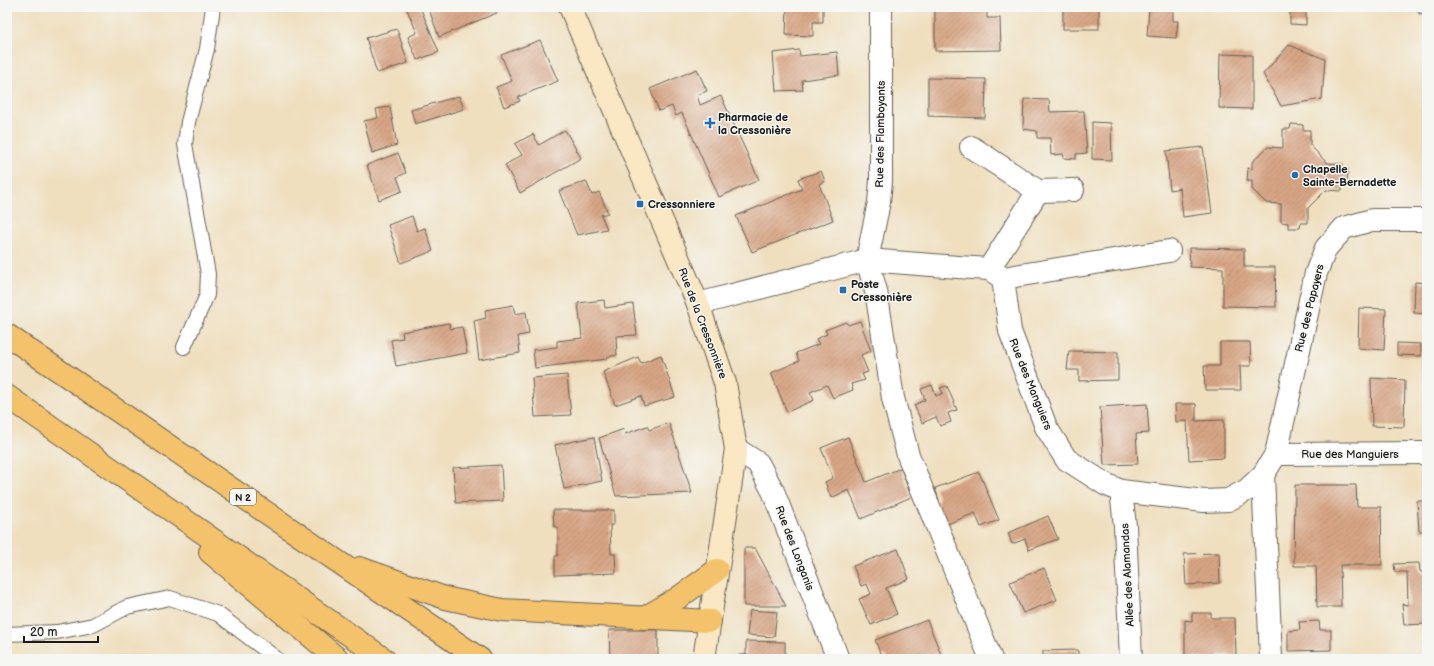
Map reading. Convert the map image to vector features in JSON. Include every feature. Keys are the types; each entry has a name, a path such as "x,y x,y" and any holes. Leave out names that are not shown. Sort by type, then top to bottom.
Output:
{"highway":[{"name":"N 2","path":"7,335 480,659"},
{"path":"7,396 384,659"},
{"path":"82,447 338,659"},
{"path":"333,558 445,598 502,610 710,621"},
{"path":"644,618 678,598 717,570"}],"main road":[{"name":"Rue de la Cressonnière","path":"570,7 698,304 726,383 736,449 704,659"}],"street":[{"name":"Rue des Flamboyants","path":"867,260 879,202 881,181 881,7"},
{"path":"971,147 1038,191 1073,190"},
{"path":"996,273 1038,191"},
{"name":"Rue des Papayers","path":"1276,454 1316,272 1326,248 1344,228 1372,220 1427,220"},
{"path":"698,304 867,260 996,273 1170,251"},
{"path":"867,260 876,291 893,398 908,455 991,659"},
{"name":"Rue des Manguiers","path":"996,273 1010,331 1046,427 1066,459 1105,484 1121,491 1204,501 1228,500 1247,490 1263,475 1276,454 1427,453"},
{"name":"Rue des Longanis","path":"736,449 758,463 773,490 838,659"},
{"path":"1263,475 1271,659"},
{"name":"Allée des Alamandas","path":"1121,491 1131,659"}],"lane":[{"path":"184,347 207,295 208,284 208,274 185,144 188,122 207,49 213,7"},
{"path":"7,634 57,632 94,625 127,607 170,598 218,614 277,659"}],"building":[{"path":"406,7 420,7 439,52 417,60 408,37 417,33"},
{"path":"428,7 502,7 498,9 499,12 439,37"},
{"path":"787,7 823,7 823,22 813,22 813,36 786,35"},
{"path":"935,7 987,7 987,18 1000,18 1001,50 935,51"},
{"path":"1063,7 1099,7 1099,29 1063,29"},
{"path":"1149,7 1173,7 1173,21 1178,21 1176,38 1147,36"},
{"path":"1255,7 1306,7 1306,25 1290,24 1290,10 1255,10"},
{"path":"1419,7 1427,7 1427,13 1419,14"},
{"path":"397,29 408,63 377,73 366,38"},
{"path":"540,40 558,81 518,97 520,101 504,107 496,87 512,81 501,55"},
{"path":"1289,45 1325,59 1322,99 1281,106 1263,74"},
{"path":"799,50 800,56 837,52 839,75 802,80 803,90 776,91 773,53"},
{"path":"1220,54 1252,55 1252,109 1219,108"},
{"path":"697,69 707,91 697,95 700,105 721,96 759,180 719,197 682,113 676,116 672,106 659,111 650,89"},
{"path":"928,78 986,79 985,118 928,116"},
{"path":"459,96 464,109 415,124 411,110"},
{"path":"1024,99 1049,100 1050,112 1084,111 1087,153 1076,154 1076,159 1064,158 1063,154 1051,155 1050,138 1037,138 1037,131 1023,129"},
{"path":"390,107 397,145 372,153 364,121 378,118 376,109"},
{"path":"1092,122 1111,123 1112,160 1092,159"},
{"name":"Chapelle Sainte-Bernadette","path":"1291,124 1303,125 1303,130 1310,130 1310,145 1327,163 1343,164 1342,169 1348,169 1347,185 1342,185 1342,191 1326,190 1308,208 1308,223 1301,223 1300,228 1288,228 1288,223 1281,222 1281,204 1266,203 1252,189 1252,181 1247,181 1248,168 1252,169 1252,162 1268,147 1283,148 1283,129 1290,129"},
{"path":"565,130 581,158 520,193 505,165 522,155 515,144 533,134 539,145"},
{"path":"1203,147 1212,213 1183,217 1180,188 1170,190 1166,151"},
{"path":"398,153 406,173 397,177 402,191 379,200 367,165"},
{"path":"821,171 825,181 819,184 833,220 752,252 736,216 802,189 798,179"},
{"path":"586,181 592,195 599,192 608,213 601,215 607,229 577,235 559,191"},
{"path":"412,216 417,231 425,228 433,251 401,263 388,225"},
{"path":"1189,248 1244,249 1244,267 1275,267 1276,307 1223,306 1223,268 1190,267"},
{"path":"1415,282 1427,283 1427,314 1414,313"},
{"path":"604,300 605,308 633,304 637,335 616,336 617,355 607,357 607,359 535,368 533,350 557,347 557,341 582,338 578,303"},
{"path":"513,305 515,314 526,312 529,334 518,336 520,353 479,360 474,321 486,318 485,310"},
{"path":"1359,308 1386,309 1384,350 1358,348"},
{"path":"860,321 871,351 861,355 868,372 862,374 865,380 851,384 853,390 833,398 827,385 810,392 814,400 787,412 771,373 799,361 796,353 819,344 816,339 827,334 825,330 846,322 848,325"},
{"path":"449,323 450,329 462,327 467,353 396,366 391,340 403,338 402,332"},
{"path":"1220,342 1250,342 1251,366 1240,366 1241,390 1205,390 1204,366 1220,366"},
{"path":"1397,343 1421,344 1421,356 1397,355"},
{"path":"1069,351 1118,352 1118,380 1079,381 1079,370 1067,370"},
{"path":"661,355 675,397 644,406 641,396 615,405 603,372 638,357 641,363"},
{"path":"567,375 571,415 535,417 532,378"},
{"path":"1371,378 1405,380 1404,427 1372,426"},
{"path":"932,385 936,396 943,393 940,388 947,386 957,410 948,413 951,422 940,426 936,417 922,423 914,405 925,400 921,389"},
{"path":"1147,404 1149,433 1136,434 1138,464 1104,465 1100,407"},
{"path":"1175,404 1196,404 1196,421 1224,420 1224,458 1189,460 1187,421 1176,422"},
{"path":"669,423 692,493 616,496 599,438 624,429 625,434 647,426 649,430"},
{"path":"594,437 602,481 564,489 555,445"},
{"path":"848,437 866,482 901,468 911,497 861,519 849,490 831,498 825,482 833,478 821,448"},
{"path":"501,465 503,501 456,503 453,468"},
{"path":"979,472 999,520 981,527 975,513 945,525 936,501 939,500 935,488"},
{"path":"1295,485 1356,485 1357,507 1381,507 1382,565 1340,565 1341,607 1317,607 1316,566 1294,566"},
{"path":"1417,501 1427,501 1427,531 1419,531"},
{"path":"553,510 614,510 614,525 610,525 611,554 615,554 616,573 555,575 555,556 558,556 558,527 554,527"},
{"path":"1048,516 1058,539 1029,550 1025,539 1012,544 1008,533"},
{"path":"744,548 755,548 786,606 744,606"},
{"path":"898,549 909,579 886,588 897,614 871,625 859,599 871,594 867,584 861,586 853,566"},
{"path":"1219,553 1220,583 1186,585 1184,554"},
{"path":"1419,563 1420,571 1427,576 1427,624 1404,625 1402,604 1408,605 1407,572 1395,572 1394,564"},
{"path":"1044,568 1057,600 1023,613 1010,582"},
{"path":"750,610 777,612 774,637 747,635"},
{"path":"1192,613 1211,613 1211,618 1235,618 1236,655 1219,655 1219,659 1185,657 1185,620 1192,621"},
{"path":"927,620 943,659 890,659 880,653 875,640"},
{"path":"1319,621 1320,630 1331,630 1331,650 1288,651 1288,631 1300,630 1299,622"},
{"path":"609,630 658,630 658,659 610,659"},
{"path":"746,641 785,642 785,659 739,659 739,655 746,655"},
{"path":"1078,650 1078,659 1043,659 1043,651"}],"place":[{"name":"Pharmacie de la Cressonière","path":"710,123"},
{"name":"Chapelle Sainte-Bernadette","path":"1295,175"},
{"name":"Cressonniere","path":"640,204"},
{"name":"Poste Cressonière","path":"843,290"}]}
